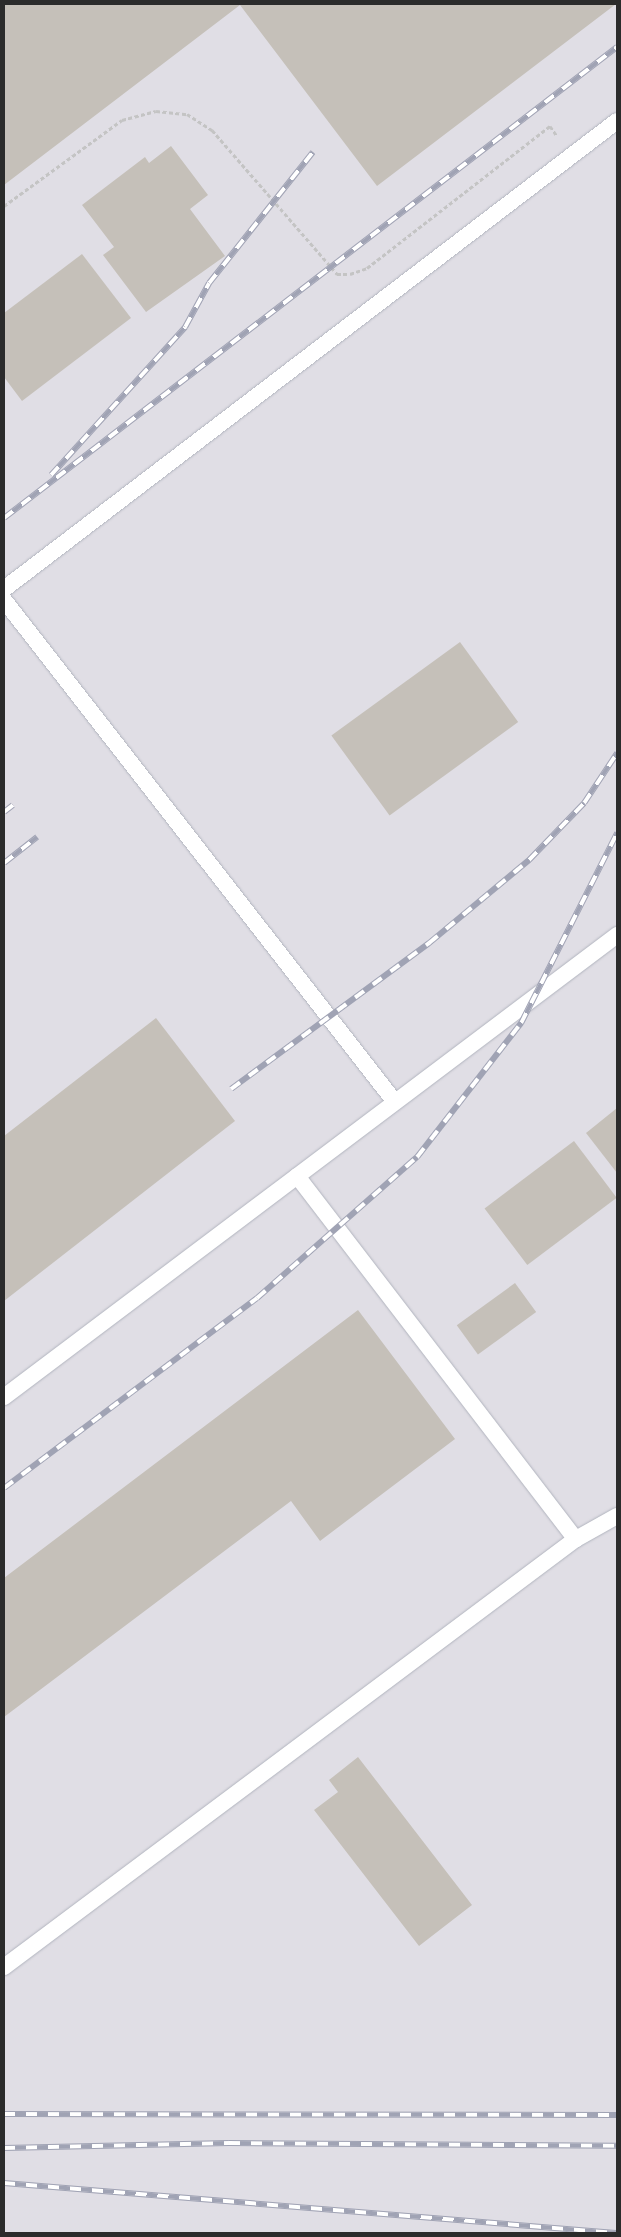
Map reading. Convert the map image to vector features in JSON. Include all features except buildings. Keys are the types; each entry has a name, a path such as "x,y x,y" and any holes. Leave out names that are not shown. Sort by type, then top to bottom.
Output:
{"lane":[{"path":"4,589 617,121"},
{"path":"4,600 395,1102"},
{"path":"4,1397 617,935"},
{"path":"297,1176 576,1539"},
{"path":"4,1967 576,1539 617,1516"}],"path":[{"path":"4,206 122,120 156,112 187,114 212,130 337,274 350,274 367,268 550,126"}],"shaded area":[{"path":"4,4 617,4 617,2233 4,2233"}],"railway":[{"path":"4,518 617,47"},
{"path":"51,475 185,327 209,283 313,152"},
{"path":"231,1089 429,943 529,860 584,803 617,753"},
{"path":"4,812 13,805"},
{"path":"4,1488 257,1298 417,1157 521,1023 617,833"},
{"path":"4,863 37,837"},
{"path":"4,2114 617,2115"},
{"path":"4,2148 229,2143 617,2146"},
{"path":"4,2183 616,2233"}]}
